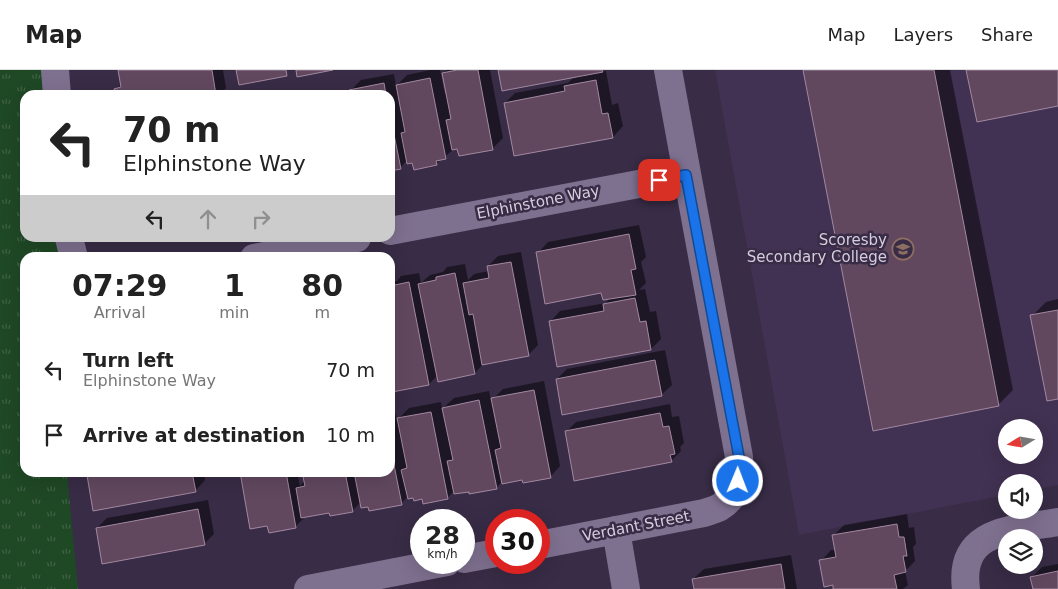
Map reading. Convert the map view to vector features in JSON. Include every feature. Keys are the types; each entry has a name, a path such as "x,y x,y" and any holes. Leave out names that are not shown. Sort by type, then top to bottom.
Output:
{"street":[{"path":"55,70 57,90"},
{"path":"668,70 686,175"},
{"name":"Elphinstone Way","path":"395,230 686,175"},
{"name":"Verdant Street","path":"550,543 704,513 720,507 730,498 738,481 739,457 686,175"},
{"path":"285,252 336,242"},
{"path":"966,589 965,570 970,552 983,540 998,534 1058,522"},
{"path":"616,530 626,589"},
{"path":"308,589 410,569"}],"shaded area":[{"name":"Scoresby Secondary College","path":"715,70 1058,70 1058,485 1043,488 1043,474 998,474 998,497 799,535"}],"green space":[{"path":"0,70 55,70 57,90 20,90 20,242 70,242 73,252 20,252 20,477 67,477 78,589 0,589"}],"building":[{"path":"118,70 212,70 215,90 114,90 121,87"},
{"path":"236,70 286,70 287,76 239,85"},
{"path":"296,70 333,70 297,77"},
{"path":"457,70 478,70 493,150 459,156 457,149 452,150 446,120 451,119 442,73"},
{"path":"498,70 602,70 603,72 502,91"},
{"path":"803,70 934,70 999,406 873,431"},
{"path":"966,70 1058,70 1058,106 977,122"},
{"path":"430,78 446,159 436,161 437,165 414,170 412,163 407,164 401,133 405,132 396,85"},
{"path":"596,80 602,114 608,113 613,138 514,156 504,103 565,91 564,86"},
{"path":"384,83 385,90 349,90"},
{"path":"395,140 401,169 395,170"},
{"path":"629,234 636,269 631,270 636,295 603,300 601,293 545,304 536,252"},
{"path":"511,262 529,356 482,365 473,314 469,315 463,283 489,278 487,266"},
{"path":"455,273 475,374 438,382 418,284 436,280 436,277"},
{"path":"409,282 429,385 395,391 395,285"},
{"path":"635,298 640,322 646,321 651,350 557,367 549,321 604,311 603,304"},
{"path":"1058,310 1058,399 1047,401 1030,315"},
{"path":"655,360 662,396 562,415 556,379"},
{"path":"534,390 551,478 523,483 522,480 502,484 495,450 501,448 491,398"},
{"path":"479,400 497,489 469,494 469,492 454,494 447,461 453,460 442,408"},
{"path":"431,412 448,499 423,504 422,499 414,501 413,498 408,499 401,470 407,468 397,418"},
{"path":"660,413 663,427 669,426 675,454 670,455 672,462 574,481 565,431"},
{"path":"395,470 402,505 369,511 368,507 361,508 355,477 395,477"},
{"path":"87,477 193,477 196,492 93,511"},
{"path":"241,477 287,477 296,528 269,533 267,526 250,529"},
{"path":"303,477 346,477 353,512 330,516 329,513 301,518 296,488 305,486"},
{"path":"198,509 205,545 102,564 96,528"},
{"path":"897,524 899,537 904,537 907,556 903,556 906,572 894,575 897,589 833,589 833,585 824,587 819,560 836,557 832,535"},
{"path":"781,564 785,589 694,589 692,579"},
{"path":"1058,571 1058,589 1033,589 1030,577"}],"place":[{"name":"Scoresby Secondary College","path":"903,249"}],"route":[{"path":"659,180 686,175 739,457 740,473 738,481"}]}
